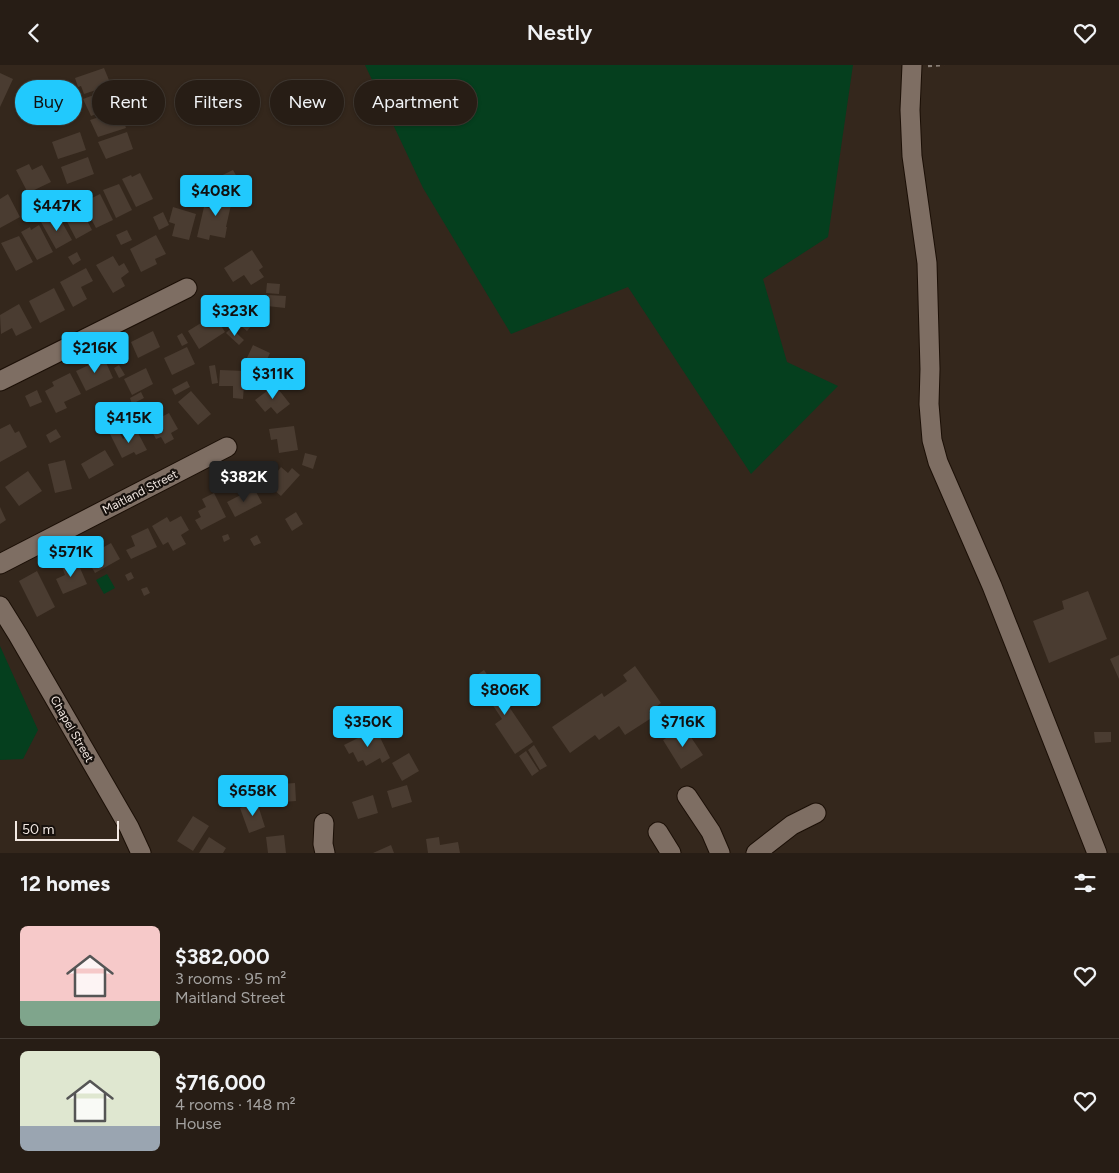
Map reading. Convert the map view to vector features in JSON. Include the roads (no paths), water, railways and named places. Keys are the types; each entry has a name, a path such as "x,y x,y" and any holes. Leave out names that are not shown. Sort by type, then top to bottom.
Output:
{"street":[{"path":"912,65 910,111 912,157 927,263 930,369 929,405 932,440 938,462 992,586 1097,853"},
{"path":"0,381 187,287"},
{"name":"Maitland Street","path":"0,564 227,447"},
{"name":"Chapel Street","path":"0,606 119,811 141,853"},
{"path":"687,796 711,832 720,853"},
{"path":"756,853 792,825 816,813"},
{"path":"324,823 323,844 325,853"},
{"path":"658,832 671,853"}]}
